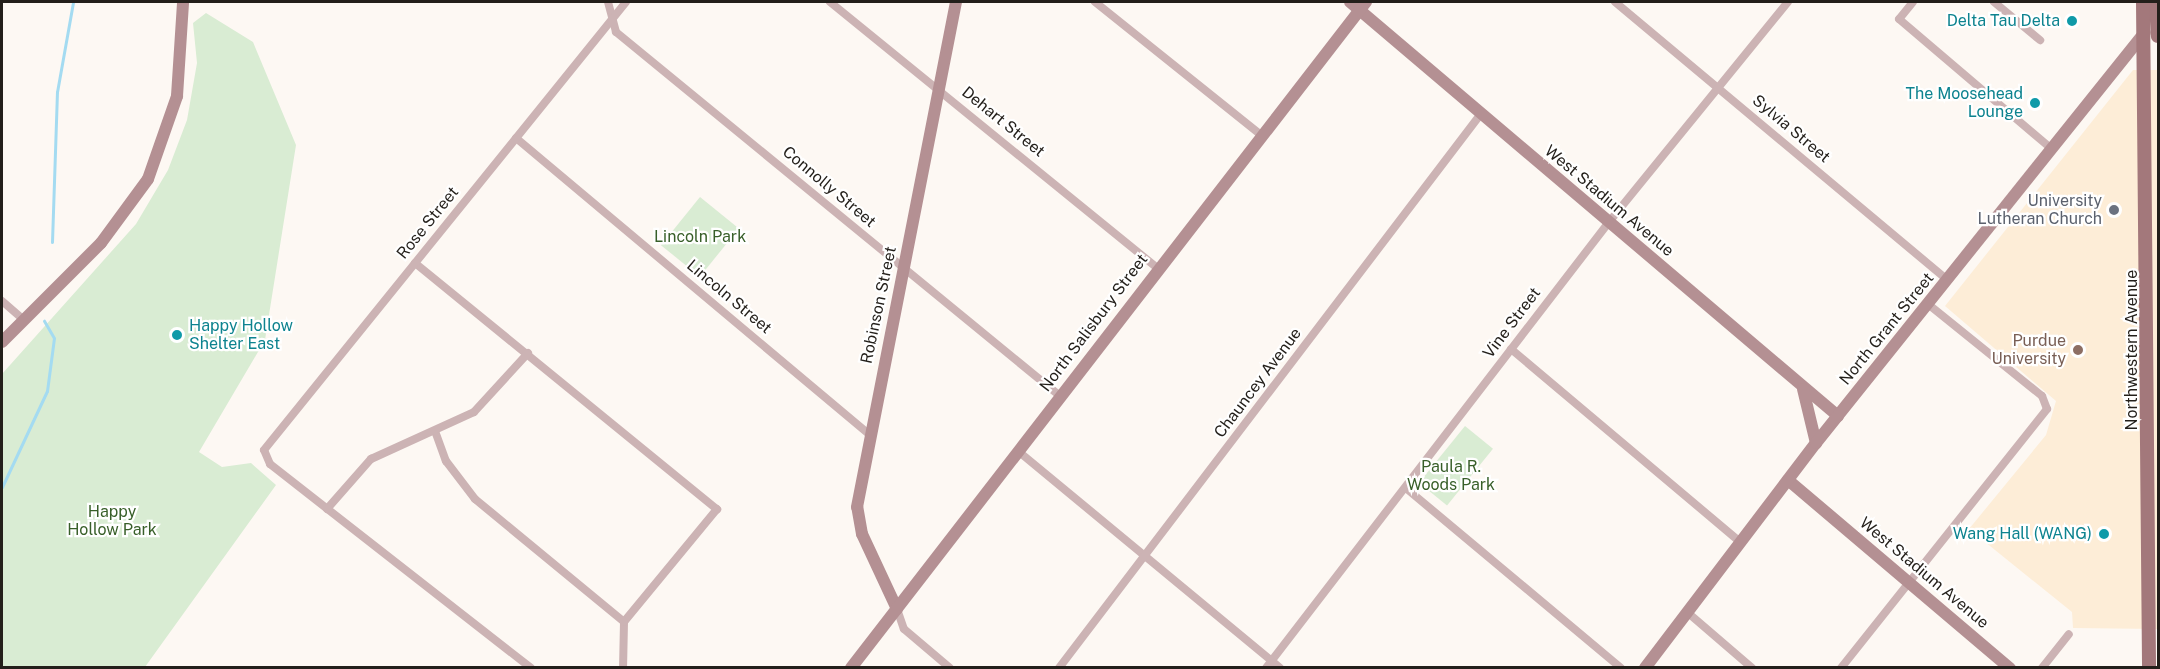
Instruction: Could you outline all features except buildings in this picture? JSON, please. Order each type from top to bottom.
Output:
[{"type":"main road","points":[[2143,2],[2152,34]]},
{"type":"main road","name":"Northwestern Avenue","points":[[2149,668],[2152,34],[2158,16],[2156,2]]},
{"type":"street","points":[[2,342],[101,243],[148,178],[181,79],[183,2]]},
{"type":"street","points":[[608,2],[612,19]]},
{"type":"street","name":"Rose Street","points":[[327,509],[270,464],[264,457],[268,443],[626,2]]},
{"type":"street","name":"Dehart Street","points":[[830,2],[1156,267]]},
{"type":"street","name":"Robinson Street","points":[[897,609],[857,516],[868,433],[956,2]]},
{"type":"street","points":[[1095,2],[1261,135]]},
{"type":"street","name":"Sylvia Street","points":[[1615,2],[1947,280]]},
{"type":"street","name":"Vine Street","points":[[1266,668],[1407,489],[1609,222],[1788,2]]},
{"type":"street","points":[[1913,2],[1899,19],[2052,149]]},
{"type":"street","points":[[1994,2],[2040,40]]},
{"type":"street","name":"North Salisbury Street","points":[[851,668],[1156,267],[1261,135],[1358,4]]},
{"type":"street","name":"West Stadium Avenue","points":[[1358,4],[1480,116],[1838,416]]},
{"type":"street","name":"Connolly Street","points":[[612,19],[616,32],[1060,396]]},
{"type":"street","name":"North Grant Street","points":[[1645,668],[1816,443],[2052,149],[2152,34]]},
{"type":"street","name":"Chauncey Avenue","points":[[1059,668],[1480,116]]},
{"type":"street","name":"Lincoln Street","points":[[516,138],[868,433]]},
{"type":"street","points":[[415,263],[717,509],[624,622],[623,668]]},
{"type":"street","points":[[2,301],[24,320]]},
{"type":"street","points":[[1841,668],[1908,580],[2047,409],[2046,400],[1928,304]]},
{"type":"street","points":[[1511,349],[1740,542]]},
{"type":"street","points":[[528,353],[485,403],[435,431],[371,459],[327,509],[531,668]]},
{"type":"street","points":[[1801,385],[1816,443]]},
{"type":"street","points":[[435,431],[446,461],[476,499],[624,622]]},
{"type":"street","points":[[1018,451],[1145,557],[1274,657],[1280,668]]},
{"type":"street","name":"West Stadium Avenue","points":[[1788,480],[2010,668]]},
{"type":"street","points":[[1407,489],[1621,668]]},
{"type":"street","points":[[897,609],[904,629],[950,668]]},
{"type":"street","points":[[1687,612],[1752,668]]},
{"type":"street","points":[[2042,668],[2069,634]]},
{"type":"shaded area","name":"Purdue University","points":[[2133,70],[2158,70],[2158,629],[2073,628],[2072,612],[1969,529],[2046,435],[2056,401],[1945,306]]},
{"type":"green space","name":"Happy Hollow Park","points":[[206,13],[253,42],[296,145],[265,340],[199,452],[222,467],[251,463],[276,485],[145,667],[2,667],[2,374],[136,224],[168,170],[187,120],[197,63],[193,23]]},
{"type":"green space","name":"Lincoln Park","points":[[700,197],[739,228],[700,277],[661,245]]},
{"type":"green space","name":"Paula R. Woods Park","points":[[1465,426],[1493,449],[1447,505],[1419,483]]},
{"type":"waterway","points":[[52,242],[57,92],[73,2]]},
{"type":"waterway","points":[[2,487],[47,391],[54,338],[44,321]]},
{"type":"place","name":"Delta Tau Delta","points":[[2072,21]]},
{"type":"place","name":"The Moosehead Lounge","points":[[2035,103]]},
{"type":"place","name":"University Lutheran Church","points":[[2114,210]]},
{"type":"place","name":"Happy Hollow Shelter East","points":[[177,335]]},
{"type":"place","name":"Purdue University","points":[[2078,350]]},
{"type":"place","name":"Wang Hall (WANG)","points":[[2104,534]]}]
